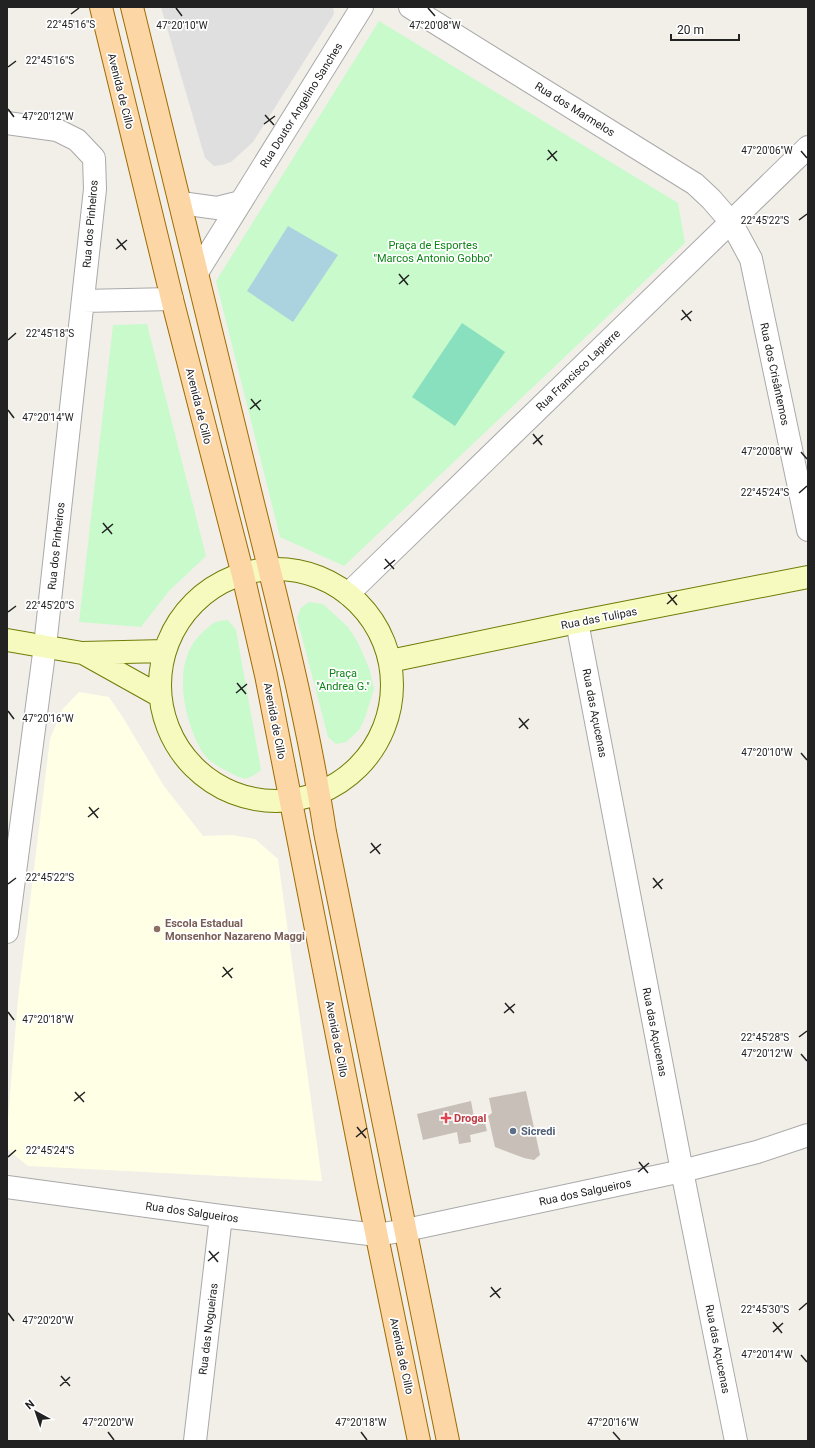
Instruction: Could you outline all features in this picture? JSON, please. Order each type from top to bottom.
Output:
[{"type":"main road","name":"Avenida de Cillo","points":[[101,7],[172,299],[243,575],[266,675],[376,1235],[419,1441]]},
{"type":"main road","points":[[132,7],[198,271],[270,570],[319,793],[325,832],[448,1441]]},
{"type":"main road","points":[[270,570],[298,571],[324,580],[348,594],[375,624],[384,642],[390,661],[392,688],[388,715],[378,740],[363,762],[343,780],[319,793],[291,800],[264,801],[238,795],[214,784],[193,767],[177,746],[166,722],[160,696],[161,673],[165,651],[177,626],[194,603],[217,586],[243,575],[270,570]]},
{"type":"main road","name":"Rua das Tulipas","points":[[390,661],[577,622],[808,577]]},
{"type":"main road","points":[[7,640],[82,653],[165,651]]},
{"type":"main road","points":[[82,653],[160,696]]},
{"type":"street","name":"Rua Doutor Angelino Sanches","points":[[198,271],[362,7]]},
{"type":"street","name":"Rua dos Marmelos","points":[[410,7],[695,184],[711,199],[731,222]]},
{"type":"street","name":"Rua dos Pinheiros","points":[[7,123],[57,130],[77,140],[94,158],[95,189],[45,646],[7,932]]},
{"type":"street","name":"Rua Francisco Lapierre","points":[[348,594],[808,147]]},
{"type":"street","points":[[181,203],[217,208],[241,202]]},
{"type":"street","name":"Rua dos Crisântemos","points":[[731,222],[751,259],[808,530]]},
{"type":"street","points":[[83,301],[172,299]]},
{"type":"street","name":"Rua das Açucenas","points":[[577,622],[682,1171],[736,1441]]},
{"type":"street","name":"Rua dos Salgueiros","points":[[7,1187],[376,1235],[406,1230],[682,1171],[757,1152],[808,1135]]},
{"type":"street","name":"Rua das Nogueiras","points":[[195,1441],[221,1216]]},
{"type":"shaded area","points":[[161,7],[333,7],[334,14],[253,142],[231,162],[214,166],[205,158]]},
{"type":"shaded area","name":"Escola Estadual Monsenhor Nazareno Maggi","points":[[79,692],[109,697],[164,786],[203,836],[232,835],[255,839],[278,859],[322,1181],[28,1166],[7,1149],[7,1131],[18,999],[50,739],[62,710]]},
{"type":"green space","name":"Praça de Esportes \"Marcos Antonio Gobbo\"","points":[[379,21],[678,203],[685,243],[344,566],[280,537],[216,281]]},
{"type":"green space","points":[[462,323],[505,352],[455,426],[412,397]]},
{"type":"green space","points":[[147,324],[206,556],[169,591],[141,627],[79,622],[113,325]]},
{"type":"green space","name":"Praça \"Andrea G.\"","points":[[309,602],[323,604],[348,627],[357,641],[370,671],[374,689],[365,718],[359,730],[346,742],[336,744],[328,737],[297,618],[301,608]]},
{"type":"green space","points":[[228,620],[236,630],[261,770],[248,778],[241,778],[219,767],[203,754],[189,722],[185,706],[183,673],[186,658],[192,644],[211,625],[219,621]]},
{"type":"water","points":[[288,226],[338,255],[293,322],[247,291]]},
{"type":"building","name":"Sicredi","points":[[526,1091],[540,1155],[534,1160],[524,1158],[495,1147],[488,1116],[492,1113],[489,1098]]},
{"type":"building","name":"Drogal","points":[[471,1101],[475,1123],[485,1123],[487,1131],[470,1135],[471,1142],[459,1144],[457,1132],[423,1140],[417,1114]]},
{"type":"place","name":"Escola Estadual Monsenhor Nazareno Maggi","points":[[157,929]]},
{"type":"place","name":"Drogal","points":[[446,1118]]},
{"type":"place","name":"Sicredi","points":[[513,1131]]}]
